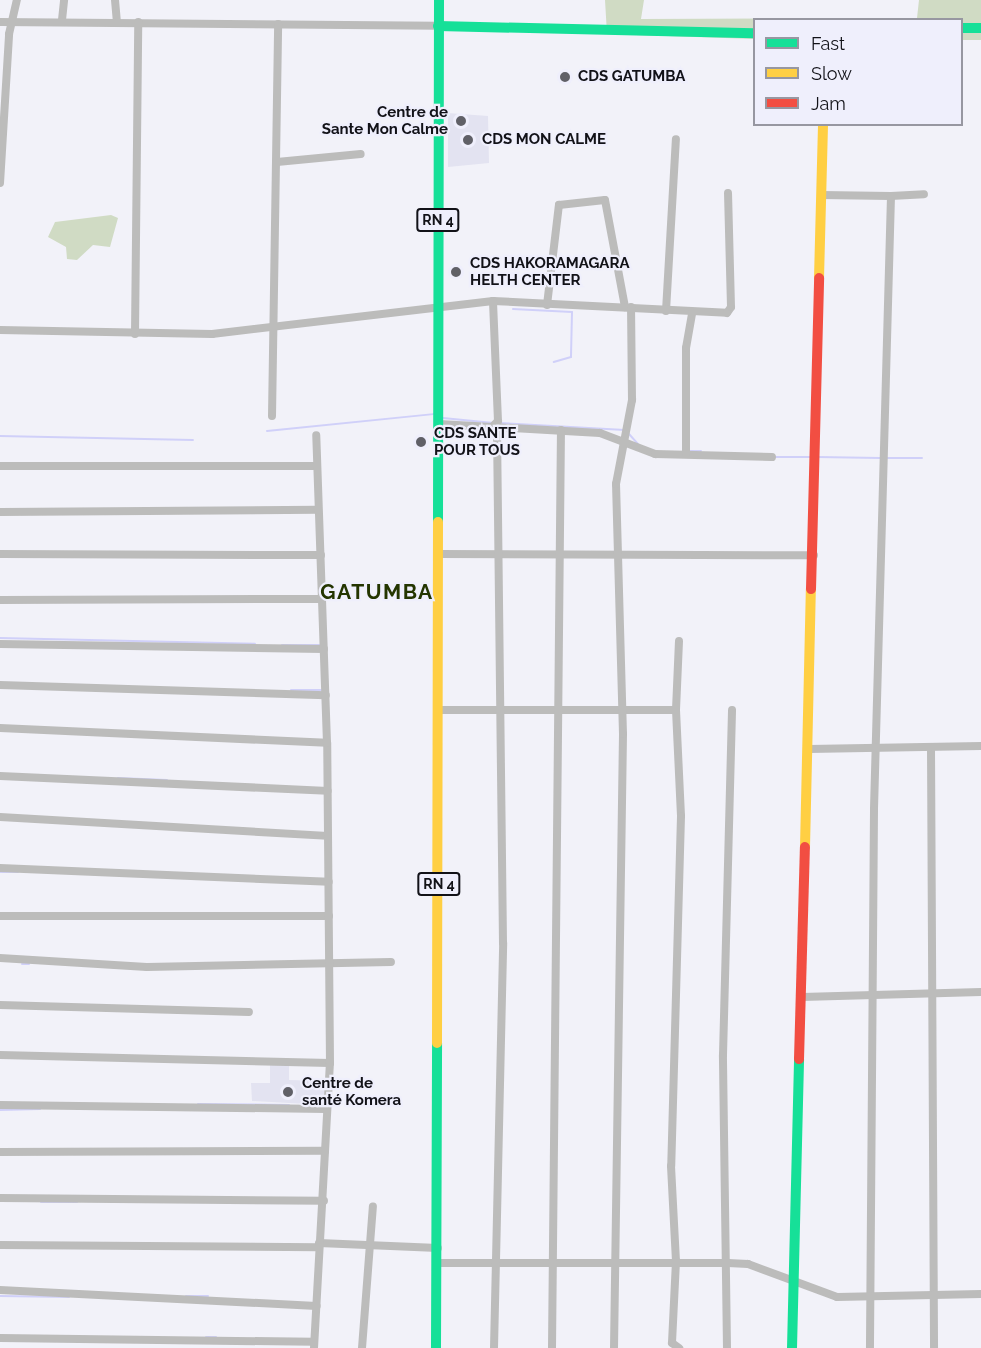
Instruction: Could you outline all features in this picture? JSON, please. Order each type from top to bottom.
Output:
[{"type":"main road","name":"RN 4","points":[[436,1348],[441,304],[438,26],[440,0]]},
{"type":"main road","points":[[438,26],[753,33]]},
{"type":"main road","points":[[963,28],[981,28]]},
{"type":"main road","points":[[792,1348],[814,555],[823,126]]},
{"type":"street","points":[[0,183],[9,34],[15,22],[17,0]]},
{"type":"street","points":[[62,20],[64,0]]},
{"type":"street","points":[[115,0],[117,22]]},
{"type":"street","points":[[0,22],[62,20],[438,26]]},
{"type":"street","points":[[135,334],[138,22]]},
{"type":"street","points":[[272,416],[278,24]]},
{"type":"street","points":[[666,311],[676,139]]},
{"type":"street","points":[[277,162],[361,154]]},
{"type":"street","points":[[0,330],[212,334],[441,304],[493,301],[628,307],[692,314],[730,312],[728,193]]},
{"type":"street","points":[[821,195],[924,194]]},
{"type":"street","points":[[870,1348],[876,747],[891,196]]},
{"type":"street","points":[[547,305],[559,205],[605,200],[628,307],[632,400],[624,432],[616,484],[616,554],[623,709],[614,1348]]},
{"type":"street","points":[[493,301],[498,421],[494,425],[501,708],[502,1080],[493,1262],[494,1348]]},
{"type":"street","points":[[686,452],[686,348],[692,314]]},
{"type":"street","points":[[439,424],[624,432],[655,454],[686,452],[772,457]]},
{"type":"street","points":[[552,1348],[551,1262],[560,710],[561,430]]},
{"type":"street","points":[[0,1338],[314,1345],[319,1245],[324,1201],[326,1109],[330,1063],[328,961],[330,882],[327,836],[326,695],[316,435]]},
{"type":"street","points":[[0,466],[317,466]]},
{"type":"street","points":[[0,512],[318,510]]},
{"type":"street","points":[[0,554],[321,555]]},
{"type":"street","points":[[439,554],[497,556],[814,555]]},
{"type":"street","points":[[0,600],[322,599]]},
{"type":"street","points":[[679,641],[675,710],[681,816],[671,1166],[676,1262],[672,1343],[679,1348]]},
{"type":"street","points":[[0,644],[324,649]]},
{"type":"street","points":[[0,685],[326,695]]},
{"type":"street","points":[[439,710],[501,708],[675,710]]},
{"type":"street","points":[[727,1348],[728,1263],[723,1055],[732,710]]},
{"type":"street","points":[[0,728],[327,743]]},
{"type":"street","points":[[809,749],[981,746]]},
{"type":"street","points":[[931,748],[934,1348]]},
{"type":"street","points":[[0,776],[328,791]]},
{"type":"street","points":[[0,817],[327,836]]},
{"type":"street","points":[[0,868],[330,882]]},
{"type":"street","points":[[0,916],[329,916]]},
{"type":"street","points":[[0,958],[147,967],[328,961],[391,962]]},
{"type":"street","points":[[802,997],[873,992],[981,992]]},
{"type":"street","points":[[0,1005],[249,1012]]},
{"type":"street","points":[[0,1055],[330,1063]]},
{"type":"street","points":[[0,1105],[326,1109]]},
{"type":"street","points":[[0,1152],[325,1151]]},
{"type":"street","points":[[0,1198],[324,1201]]},
{"type":"street","points":[[363,1348],[373,1206]]},
{"type":"street","points":[[0,1245],[319,1245],[438,1248]]},
{"type":"street","points":[[438,1263],[728,1263],[794,1280],[837,1297],[871,1299],[981,1294]]},
{"type":"street","points":[[0,1290],[317,1306]]},
{"type":"shaded area","name":"CDS MON CALME","points":[[448,113],[488,116],[489,163],[448,167]]},
{"type":"shaded area","name":"Centre de santé Komera","points":[[270,1061],[289,1062],[289,1080],[326,1081],[324,1105],[252,1101],[251,1083],[270,1083]]},
{"type":"green space","points":[[605,0],[644,0],[641,19],[753,19],[753,39],[607,34]]},
{"type":"green space","points":[[919,0],[981,0],[981,40],[963,40],[963,18],[917,18]]},
{"type":"green space","points":[[111,215],[118,218],[110,247],[93,245],[77,260],[67,259],[66,247],[48,237],[55,222]]},
{"type":"waterway","points":[[513,309],[572,312],[571,357],[554,362]]},
{"type":"waterway","points":[[267,431],[433,414]]},
{"type":"waterway","points":[[443,418],[494,423]]},
{"type":"waterway","points":[[499,423],[625,430]]},
{"type":"waterway","points":[[629,434],[639,445]]},
{"type":"waterway","points":[[0,436],[193,440]]},
{"type":"waterway","points":[[688,451],[701,451]]},
{"type":"waterway","points":[[775,457],[811,457]]},
{"type":"waterway","points":[[817,457],[880,458]]},
{"type":"waterway","points":[[886,458],[922,458]]},
{"type":"waterway","points":[[0,638],[255,644]]},
{"type":"waterway","points":[[282,645],[321,645]]},
{"type":"waterway","points":[[291,690],[321,690]]},
{"type":"waterway","points":[[118,778],[167,780]]},
{"type":"waterway","points":[[0,872],[18,872]]},
{"type":"waterway","points":[[22,964],[29,964]]},
{"type":"waterway","points":[[198,1104],[289,1105]]},
{"type":"waterway","points":[[0,1110],[40,1109]]},
{"type":"waterway","points":[[41,1202],[77,1202]]},
{"type":"waterway","points":[[0,1296],[69,1297]]},
{"type":"waterway","points":[[186,1296],[208,1296]]},
{"type":"waterway","points":[[206,1337],[216,1337]]},
{"type":"traffic: fast","points":[[438,522],[439,0]]},
{"type":"traffic: fast","points":[[438,26],[753,33]]},
{"type":"traffic: fast","points":[[963,28],[981,28]]},
{"type":"traffic: fast","points":[[436,1348],[437,1043]]},
{"type":"traffic: fast","points":[[792,1348],[799,1059]]},
{"type":"traffic: slow","points":[[819,278],[823,126]]},
{"type":"traffic: slow","points":[[437,1043],[438,522]]},
{"type":"traffic: slow","points":[[805,847],[811,589]]},
{"type":"traffic: jam","points":[[811,589],[819,278]]},
{"type":"traffic: jam","points":[[799,1059],[805,847]]},
{"type":"place","name":"CDS GATUMBA","points":[[565,77]]},
{"type":"place","name":"Centre de Sante Mon Calme","points":[[461,121]]},
{"type":"place","name":"CDS MON CALME","points":[[468,140]]},
{"type":"place","name":"CDS HAKORAMAGARA HELTH CENTER","points":[[456,272]]},
{"type":"place","name":"CDS SANTE POUR TOUS","points":[[421,442]]},
{"type":"place","name":"Centre de santé Komera","points":[[288,1092]]},
{"type":"district","name":"GATUMBA","points":[[377,592]]}]
